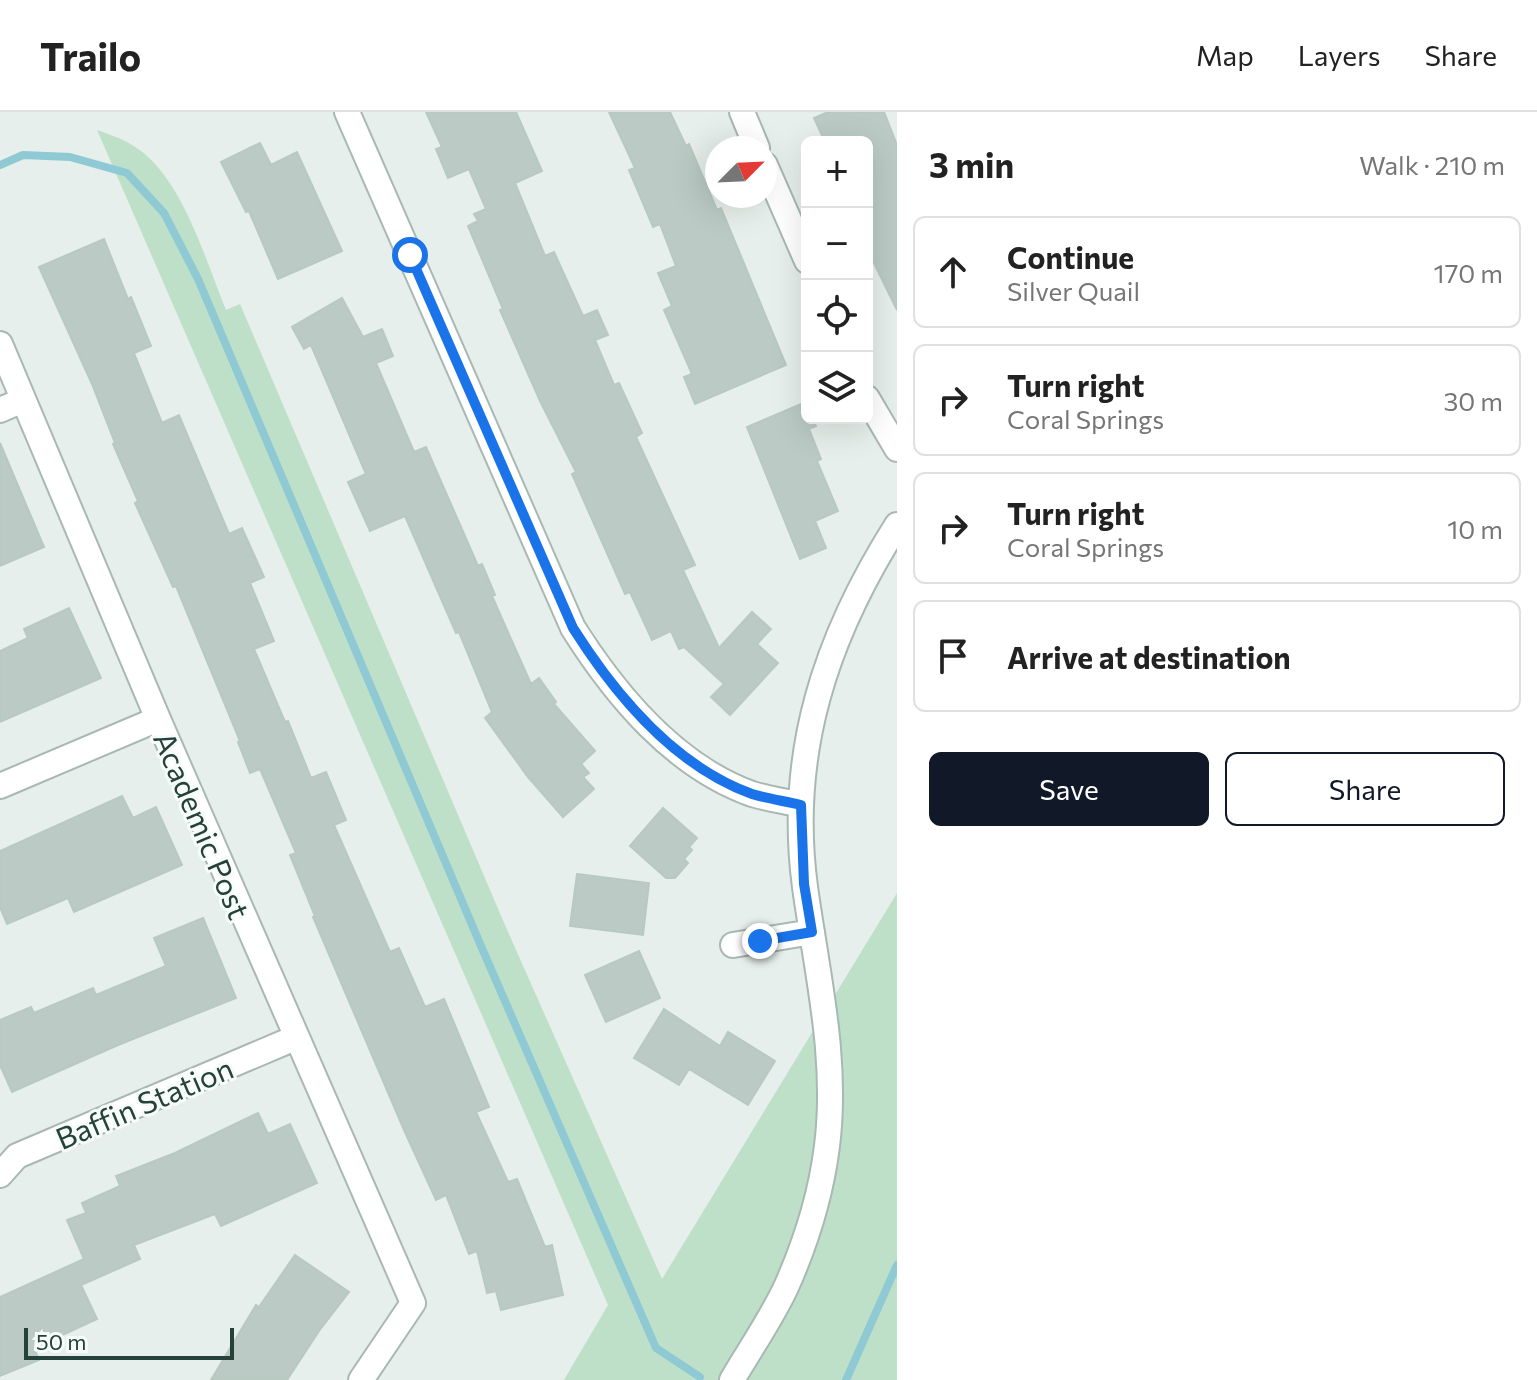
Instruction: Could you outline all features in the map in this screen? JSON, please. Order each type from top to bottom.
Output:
[{"type":"street","points":[[347,112],[573,628],[596,665],[623,699],[687,758],[724,782],[754,794],[801,805]]},
{"type":"street","points":[[742,112],[752,136]]},
{"type":"street","points":[[777,192],[801,247]]},
{"type":"street","name":"Academic Post","points":[[0,344],[295,1038],[413,1303],[361,1380]]},
{"type":"street","points":[[0,410],[23,400]]},
{"type":"street","points":[[873,411],[897,449]]},
{"type":"street","points":[[732,1380],[786,1287],[820,1186],[831,1093],[829,1039],[804,884],[801,805],[804,761],[814,708],[829,657],[849,607],[897,525]]},
{"type":"street","points":[[0,786],[158,719]]},
{"type":"street","points":[[733,945],[812,932]]},
{"type":"street","name":"Baffin Station","points":[[0,1175],[17,1156],[295,1038]]},
{"type":"green space","points":[[97,130],[132,145],[164,175],[190,219],[226,310],[240,304],[505,925],[662,1279],[897,893],[897,1380],[564,1380],[608,1305]]},
{"type":"building","points":[[426,112],[516,112],[542,171],[515,183],[545,256],[554,252],[583,316],[597,310],[608,335],[595,340],[614,385],[619,383],[642,433],[636,437],[695,565],[683,570],[719,648],[752,612],[771,629],[757,644],[778,663],[730,715],[711,697],[724,684],[684,647],[679,649],[671,631],[652,640],[630,592],[625,594],[572,474],[576,472],[540,401],[500,310],[503,309],[468,226],[478,221],[474,214],[486,209],[469,169],[448,178],[436,149],[442,147]]},
{"type":"building","points":[[609,112],[670,112],[686,146],[689,144],[705,182],[705,208],[721,208],[786,365],[695,404],[684,377],[692,374],[664,310],[672,306],[658,273],[676,266],[660,224],[653,227],[629,170],[635,168]]},
{"type":"building","points":[[828,112],[884,112],[897,145],[897,310],[873,261],[873,136],[822,136],[814,118]]},
{"type":"building","points":[[260,143],[271,165],[297,152],[342,251],[278,279],[249,211],[246,212],[221,162]]},
{"type":"building","points":[[104,239],[151,346],[134,353],[162,423],[179,415],[229,534],[242,528],[264,577],[250,583],[274,641],[254,649],[285,722],[288,721],[311,778],[326,772],[346,820],[334,825],[390,952],[399,948],[425,1007],[444,999],[489,1107],[476,1112],[508,1182],[517,1179],[545,1247],[552,1245],[563,1295],[501,1310],[496,1291],[487,1293],[477,1251],[469,1254],[446,1195],[436,1200],[404,1130],[313,917],[290,855],[296,853],[260,769],[250,773],[240,741],[176,586],[173,587],[135,503],[138,501],[113,444],[92,384],[39,267]]},
{"type":"building","points":[[342,298],[363,337],[382,329],[393,356],[376,363],[414,452],[426,447],[478,566],[482,564],[495,595],[492,596],[531,684],[539,678],[556,702],[554,704],[595,751],[581,764],[589,773],[583,777],[594,789],[563,817],[528,777],[485,718],[492,712],[405,516],[370,531],[348,482],[366,474],[311,345],[304,349],[292,327]]},
{"type":"building","points":[[801,404],[801,424],[815,424],[809,429],[821,459],[817,461],[838,511],[815,521],[826,548],[800,559],[747,427]]},
{"type":"building","points":[[0,443],[44,547],[0,566]]},
{"type":"building","points":[[69,608],[101,678],[0,722],[0,651],[28,638],[24,629]]},
{"type":"building","points":[[122,796],[133,818],[156,807],[182,865],[74,912],[68,898],[7,924],[0,907],[0,851]]},
{"type":"building","points":[[663,808],[697,838],[684,859],[688,863],[675,878],[666,878],[630,846]]},
{"type":"building","points":[[577,874],[649,883],[643,935],[570,926]]},
{"type":"building","points":[[203,918],[236,998],[12,1092],[0,1065],[0,1020],[31,1007],[34,1013],[93,988],[96,995],[166,966],[154,938]]},
{"type":"building","points":[[639,951],[660,998],[606,1022],[585,975]]},
{"type":"building","points":[[664,1009],[720,1046],[728,1032],[775,1061],[748,1105],[689,1069],[679,1085],[634,1058]]},
{"type":"building","points":[[258,1113],[268,1134],[290,1124],[317,1183],[221,1226],[215,1214],[134,1245],[140,1259],[81,1285],[97,1319],[34,1348],[39,1360],[0,1376],[0,1297],[84,1259],[67,1220],[86,1213],[82,1203],[120,1186],[116,1176],[175,1153]]},
{"type":"building","points":[[295,1255],[349,1292],[287,1380],[211,1380],[256,1305],[259,1307]]},
{"type":"waterway","points":[[0,165],[23,155],[70,157],[127,173],[164,213],[198,279],[481,946],[656,1348],[700,1377]]},
{"type":"waterway","points":[[846,1380],[897,1265]]},
{"type":"route","points":[[410,255],[573,628],[596,665],[623,699],[687,758],[724,782],[754,794],[801,805],[804,884],[812,932],[760,941]]}]
